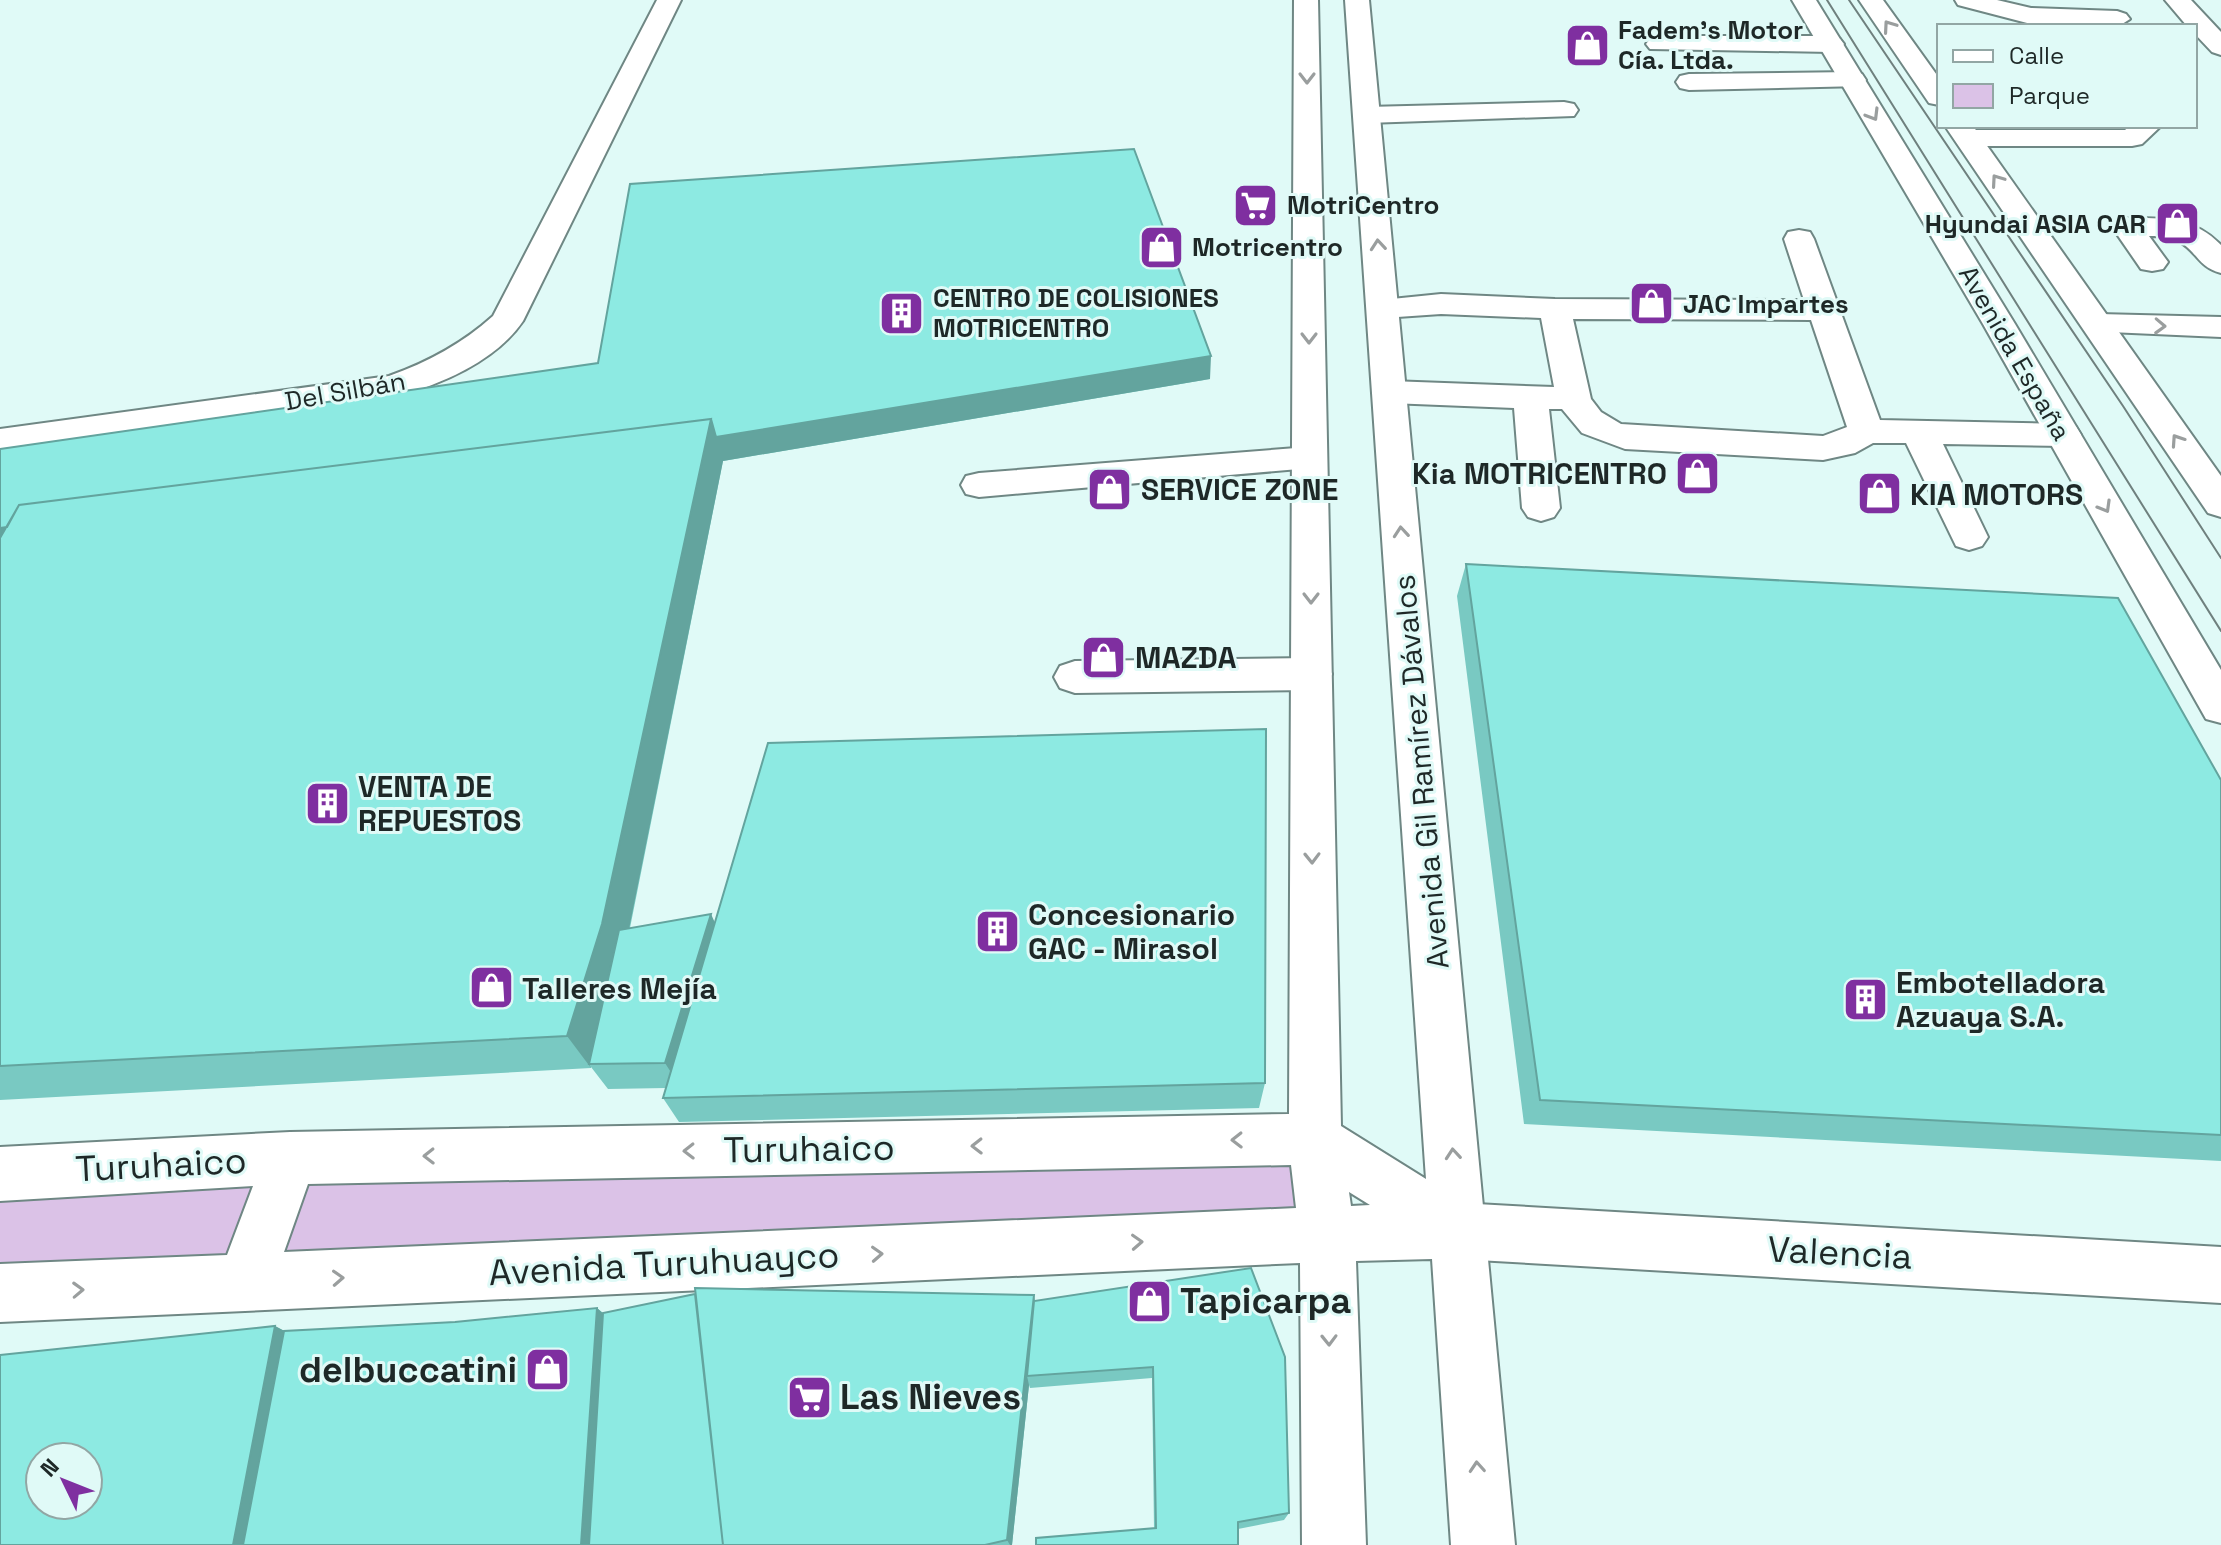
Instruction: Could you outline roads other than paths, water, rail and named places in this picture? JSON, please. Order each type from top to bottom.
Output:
[{"type":"main road","name":"Del Silbán","points":[[0,441],[394,386],[442,370],[480,347],[507,321],[669,0]]},
{"type":"main road","points":[[1306,0],[1315,1139],[1327,1234],[1334,1545]]},
{"type":"main road","name":"Avenida Gil Ramírez Dávalos","points":[[1357,0],[1483,1545]]},
{"type":"main road","name":"Avenida España","points":[[1804,0],[2221,707]]},
{"type":"main road","points":[[1871,0],[1936,89]]},
{"type":"main road","points":[[1967,0],[2031,16],[2117,19]]},
{"type":"main road","points":[[2177,0],[2221,47]]},
{"type":"main road","points":[[1659,44],[1831,44]]},
{"type":"main road","points":[[1689,82],[1853,80]]},
{"type":"main road","points":[[1367,115],[1564,110]]},
{"type":"main road","points":[[1964,132],[2132,138],[2146,128]]},
{"type":"main road","points":[[1964,132],[2220,502]]},
{"type":"main road","points":[[2152,262],[2127,227],[2175,228],[2198,236],[2221,264]]},
{"type":"main road","points":[[1799,239],[1866,431]]},
{"type":"main road","points":[[1383,308],[1441,304],[1555,309],[1823,310]]},
{"type":"main road","points":[[1555,309],[1574,399],[1581,416],[1600,431],[1625,437],[1823,448],[1842,445],[1866,431],[2063,435]]},
{"type":"main road","points":[[2099,324],[2221,327]]},
{"type":"main road","points":[[1390,392],[1574,399]]},
{"type":"main road","points":[[1530,397],[1541,508]]},
{"type":"main road","points":[[1919,432],[1969,537]]},
{"type":"main road","points":[[979,485],[1309,459]]},
{"type":"main road","points":[[1075,677],[1311,674]]},
{"type":"main road","name":"Turuhaico","points":[[0,1174],[290,1158],[848,1138],[1315,1139]]},
{"type":"main road","points":[[1315,1139],[1459,1231]]},
{"type":"main road","points":[[245,1283],[290,1158]]},
{"type":"main road","points":[[1327,1234],[1459,1231]]},
{"type":"main road","name":"Valencia","points":[[1459,1231],[2221,1275]]},
{"type":"main road","name":"Avenida Turuhuayco","points":[[0,1293],[1327,1234]]},
{"type":"tram line","points":[[1827,0],[2221,631]]},
{"type":"tram line","points":[[1849,0],[2123,406],[2221,558]]},
{"type":"place","name":"Fadem's Motor Cía. Ltda.","points":[[1587,45]]},
{"type":"place","name":"MotriCentro","points":[[1256,205]]},
{"type":"place","name":"Hyundai ASIA CAR","points":[[2177,224]]},
{"type":"place","name":"Motricentro","points":[[1161,247]]},
{"type":"place","name":"JAC Impartes","points":[[1652,304]]},
{"type":"place","name":"CENTRO DE COLISIONES MOTRICENTRO","points":[[902,313]]},
{"type":"place","name":"Kia MOTRICENTRO","points":[[1698,473]]},
{"type":"place","name":"SERVICE ZONE","points":[[1110,489]]},
{"type":"place","name":"KIA MOTORS","points":[[1879,494]]},
{"type":"place","name":"MAZDA","points":[[1104,657]]},
{"type":"place","name":"VENTA DE REPUESTOS","points":[[327,803]]},
{"type":"place","name":"Concesionario GAC - Mirasol","points":[[997,931]]},
{"type":"place","name":"Talleres Mejía","points":[[491,988]]},
{"type":"place","name":"Embotelladora Azuaya S.A.","points":[[1865,999]]},
{"type":"place","name":"Tapicarpa","points":[[1149,1301]]},
{"type":"place","name":"delbuccatini","points":[[548,1370]]},
{"type":"place","name":"Las Nieves","points":[[809,1397]]}]
